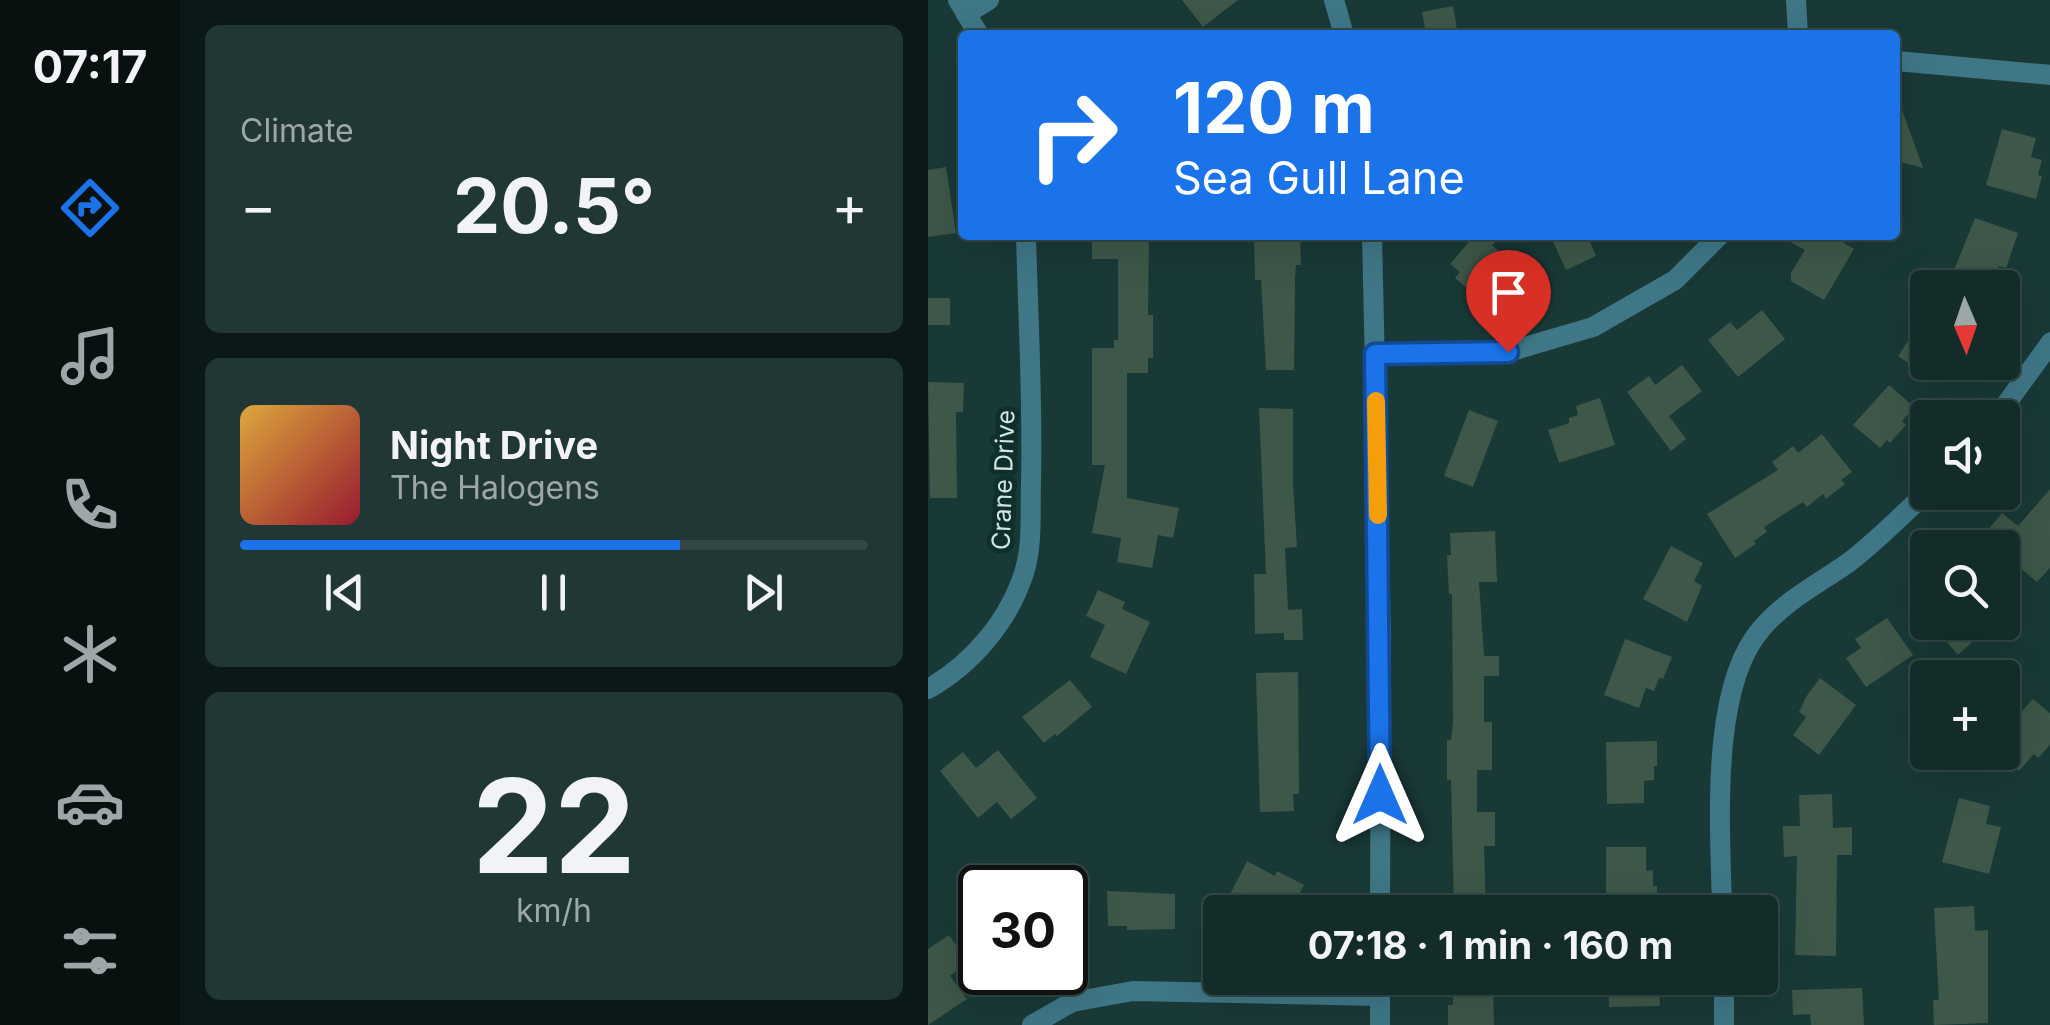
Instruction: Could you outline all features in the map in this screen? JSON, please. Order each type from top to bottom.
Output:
[{"type":"street","points":[[976,30],[962,7],[988,0]]},
{"type":"street","points":[[1334,0],[1343,30]]},
{"type":"street","points":[[1796,0],[1798,30]]},
{"type":"street","points":[[1900,61],[2050,75]]},
{"type":"street","name":"Crane Drive","points":[[928,689],[971,660],[1002,618],[1024,572],[1032,456],[1026,240]]},
{"type":"street","points":[[1372,240],[1380,638],[1380,895]]},
{"type":"street","points":[[1375,354],[1508,352],[1593,327],[1675,280],[1715,240]]},
{"type":"street","points":[[2009,400],[2050,342]]},
{"type":"street","points":[[1722,895],[1724,723],[1737,670],[1758,631],[1782,607],[1850,561],[1910,507]]},
{"type":"street","points":[[1032,1025],[1072,1002],[1133,991],[1203,990]]},
{"type":"street","points":[[1380,995],[1380,1025]]},
{"type":"street","points":[[1724,995],[1724,1025]]},
{"type":"building","points":[[1182,0],[1238,0],[1203,27]]},
{"type":"building","points":[[1453,6],[1457,30],[1425,30],[1422,12]]},
{"type":"building","points":[[1900,105],[1923,168],[1900,162]]},
{"type":"building","points":[[2002,129],[2036,138],[2031,157],[2042,160],[2038,175],[2042,176],[2036,199],[1986,185]]},
{"type":"building","points":[[946,167],[956,233],[928,237],[928,170]]},
{"type":"building","points":[[1975,218],[2018,233],[2006,268],[1954,270]]},
{"type":"building","points":[[1092,240],[1149,240],[1148,315],[1153,315],[1153,358],[1148,358],[1148,373],[1127,373],[1127,498],[1179,508],[1173,538],[1158,535],[1152,568],[1117,562],[1121,538],[1092,533],[1105,465],[1092,465],[1092,348],[1114,348],[1114,340],[1118,340],[1118,259],[1092,259]]},
{"type":"building","points":[[1254,240],[1300,240],[1301,265],[1296,265],[1295,279],[1294,370],[1266,370],[1261,280],[1255,280]]},
{"type":"building","points":[[1471,240],[1496,240],[1492,245],[1509,260],[1499,272],[1506,277],[1484,302],[1455,278],[1460,272],[1450,264]]},
{"type":"building","points":[[1552,240],[1589,240],[1596,256],[1566,270]]},
{"type":"building","points":[[1786,240],[1839,240],[1854,249],[1824,300],[1791,281],[1791,273],[1805,250]]},
{"type":"building","points":[[928,298],[950,298],[950,325],[928,325]]},
{"type":"building","points":[[1762,310],[1785,339],[1738,377],[1708,340],[1730,322],[1737,330]]},
{"type":"building","points":[[1910,338],[1910,364],[1898,356]]},
{"type":"building","points":[[1682,365],[1702,391],[1669,416],[1686,439],[1671,451],[1627,392],[1649,376],[1655,385]]},
{"type":"building","points":[[928,382],[964,383],[963,412],[956,412],[957,498],[930,498]]},
{"type":"building","points":[[1889,385],[1910,403],[1910,412],[1902,421],[1906,425],[1880,448],[1853,425]]},
{"type":"building","points":[[1600,398],[1615,445],[1559,463],[1548,430],[1569,423],[1569,418],[1578,415],[1576,406]]},
{"type":"building","points":[[1259,408],[1293,409],[1297,547],[1285,548],[1288,610],[1302,609],[1303,640],[1284,640],[1284,633],[1255,634],[1254,574],[1266,574]]},
{"type":"building","points":[[1469,410],[1498,421],[1473,487],[1444,476]]},
{"type":"building","points":[[1822,434],[1852,472],[1841,480],[1845,484],[1826,499],[1823,494],[1807,507],[1803,502],[1764,527],[1767,532],[1754,541],[1756,544],[1735,558],[1707,514],[1778,470],[1772,462],[1793,446],[1798,453]]},
{"type":"building","points":[[2051,488],[2051,567],[2037,582],[2020,568],[2020,530],[1988,530],[2002,513],[2018,526]]},
{"type":"building","points":[[1495,531],[1497,582],[1479,582],[1484,656],[1499,656],[1499,676],[1484,676],[1484,722],[1492,722],[1492,770],[1477,770],[1477,812],[1495,812],[1495,846],[1484,846],[1485,895],[1454,895],[1451,780],[1447,780],[1447,740],[1451,740],[1453,723],[1452,594],[1447,555],[1451,555],[1450,533]]},
{"type":"building","points":[[1671,546],[1703,563],[1694,581],[1702,586],[1687,622],[1643,599]]},
{"type":"building","points":[[1098,590],[1125,602],[1122,609],[1150,622],[1126,674],[1090,657],[1105,625],[1086,616]]},
{"type":"building","points":[[1887,618],[1913,655],[1866,687],[1846,658],[1861,648],[1855,639]]},
{"type":"building","points":[[1625,639],[1672,657],[1654,691],[1646,688],[1639,708],[1604,695]]},
{"type":"building","points":[[1945,640],[1975,640],[1958,655]]},
{"type":"building","points":[[1298,672],[1299,794],[1293,794],[1294,811],[1260,812],[1256,673]]},
{"type":"building","points":[[1820,678],[1856,705],[1819,755],[1793,735],[1806,717],[1799,712],[1806,697]]},
{"type":"building","points":[[1070,680],[1092,707],[1044,743],[1022,717]]},
{"type":"building","points":[[2033,699],[2051,714],[2051,744],[2038,758],[2034,754],[2020,770],[2020,713]]},
{"type":"building","points":[[1657,741],[1657,766],[1654,780],[1644,781],[1644,803],[1607,804],[1606,742]]},
{"type":"building","points":[[998,750],[1037,798],[1011,819],[997,802],[978,818],[940,771],[963,752],[976,768]]},
{"type":"building","points":[[1832,794],[1833,828],[1852,827],[1852,855],[1837,855],[1836,956],[1795,955],[1797,856],[1784,857],[1783,826],[1800,826],[1799,795]]},
{"type":"building","points":[[1959,798],[1990,806],[1986,824],[2001,827],[1989,874],[1942,862]]},
{"type":"building","points":[[1606,847],[1646,847],[1646,871],[1653,870],[1657,895],[1606,895]]},
{"type":"building","points":[[1247,861],[1304,885],[1299,895],[1230,895]]},
{"type":"building","points":[[1107,891],[1175,894],[1175,929],[1127,930],[1127,926],[1108,926]]},
{"type":"building","points":[[1974,906],[1975,931],[1988,930],[1988,1023],[1934,1025],[1933,1000],[1939,1000],[1934,908]]},
{"type":"building","points":[[949,935],[958,948],[958,970],[950,976],[958,987],[958,995],[967,999],[928,1025],[928,949]]},
{"type":"building","points":[[1862,988],[1864,1025],[1811,1025],[1810,1014],[1793,1015],[1792,990]]},
{"type":"building","points":[[1453,995],[1493,995],[1494,1025],[1448,1025],[1448,1005],[1453,1005]]},
{"type":"building","points":[[1609,995],[1659,995],[1660,1006],[1609,1007]]},
{"type":"slow traffic","points":[[1376,401],[1378,515]]},
{"type":"route","points":[[1380,795],[1375,354],[1508,352]]}]
